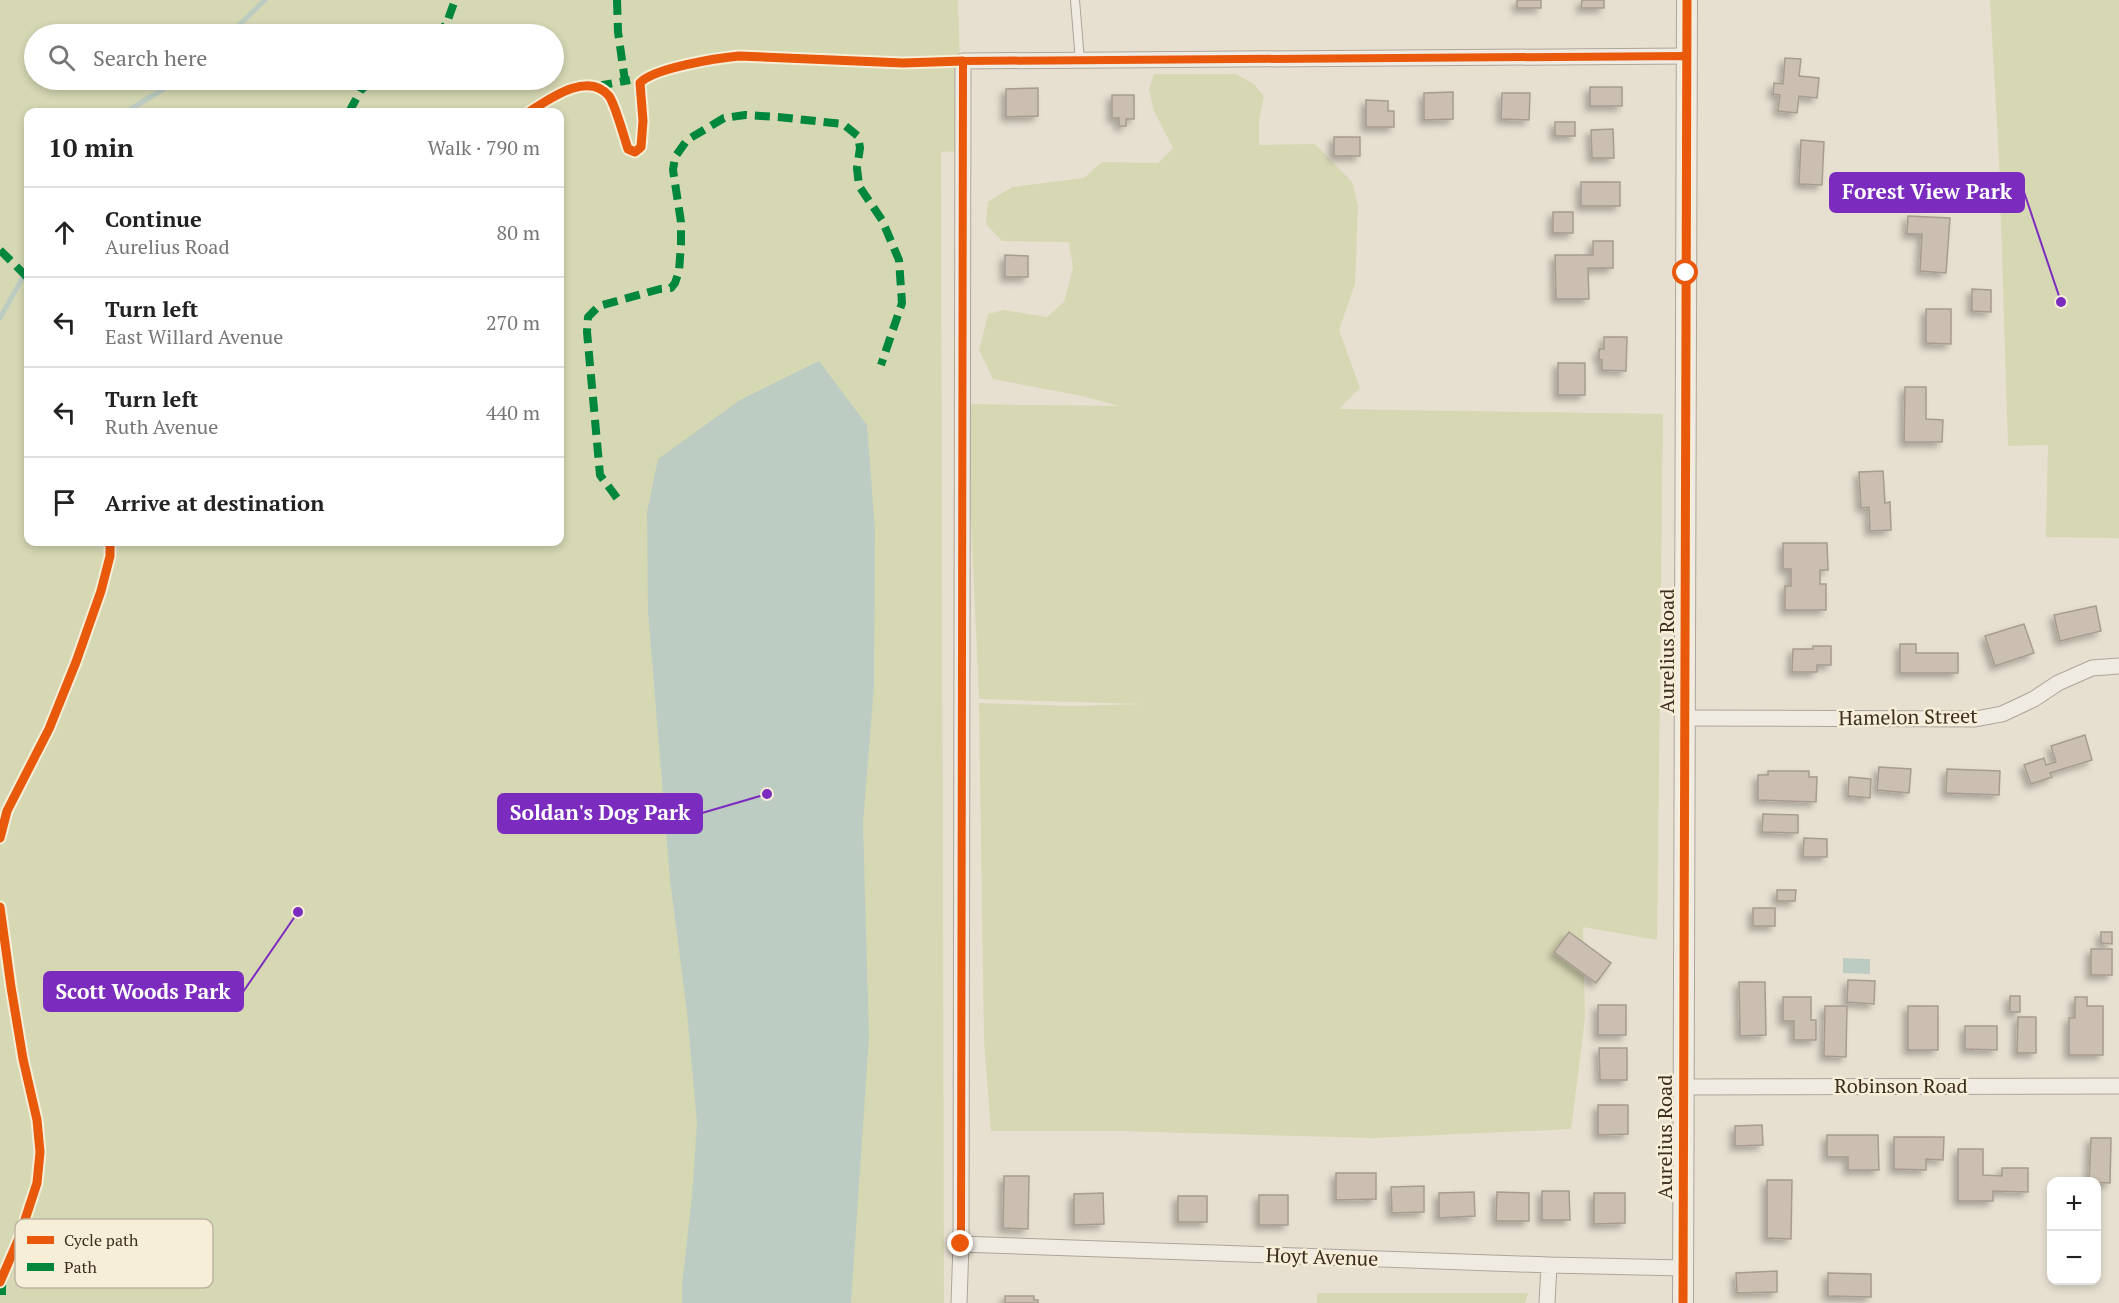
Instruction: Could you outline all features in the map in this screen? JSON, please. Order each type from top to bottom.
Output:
[{"type":"street","name":"Aurelius Road","points":[[1683,1303],[1687,0]]},
{"type":"street","points":[[959,1303],[961,1244],[963,61],[1687,56]]},
{"type":"street","name":"Hamelon Street","points":[[1684,718],[1975,719],[2002,714],[2034,699],[2058,683],[2092,668],[2119,666]]},
{"type":"street","name":"Robinson Road","points":[[1683,1087],[2119,1086]]},
{"type":"street","name":"Hoyt Avenue","points":[[961,1244],[1683,1268]]},
{"type":"street","points":[[1547,1303],[1550,1265]]},
{"type":"lane","points":[[1076,0],[1080,61]]},
{"type":"green space","points":[[0,0],[958,0],[963,151],[941,152],[944,1303],[0,1303]]},
{"type":"green space","points":[[1990,0],[2119,0],[2119,538],[2046,537],[2048,445],[2008,446],[1999,158]]},
{"type":"green space","points":[[1154,74],[1236,74],[1254,84],[1264,96],[1259,121],[1259,145],[1315,144],[1352,182],[1358,205],[1355,284],[1339,330],[1360,388],[1339,409],[1663,414],[1657,940],[1583,927],[1585,1018],[1571,1129],[1374,1138],[1117,1131],[991,1131],[984,1041],[979,703],[1072,706],[1142,704],[979,699],[966,404],[1119,406],[1082,396],[993,379],[979,350],[988,314],[1004,310],[1047,317],[1064,302],[1073,268],[1069,242],[1002,241],[986,224],[988,202],[1012,187],[1084,178],[1102,162],[1158,163],[1173,148],[1154,111],[1149,90]]},
{"type":"green space","points":[[1317,1293],[1528,1293],[1525,1303],[1317,1303]]},
{"type":"shaded area","points":[[819,361],[867,425],[875,531],[874,685],[863,823],[869,1037],[851,1303],[682,1303],[697,1123],[687,1012],[670,880],[648,612],[647,512],[658,459],[740,400]]},
{"type":"shaded area","points":[[1843,958],[1870,959],[1870,974],[1843,973]]},
{"type":"building","points":[[1517,0],[1541,0],[1541,8],[1517,8]]},
{"type":"building","points":[[1582,0],[1604,0],[1604,8],[1581,8]]},
{"type":"building","points":[[1785,58],[1801,59],[1799,76],[1819,78],[1817,98],[1799,96],[1797,113],[1778,111],[1780,95],[1773,94],[1774,83],[1783,84]]},
{"type":"building","points":[[1590,87],[1622,87],[1622,106],[1590,106]]},
{"type":"building","points":[[1038,88],[1038,116],[1006,117],[1006,89]]},
{"type":"building","points":[[1453,92],[1453,119],[1424,120],[1424,93]]},
{"type":"building","points":[[1502,93],[1530,93],[1529,120],[1501,119]]},
{"type":"building","points":[[1112,95],[1134,95],[1134,119],[1126,119],[1126,126],[1119,126],[1119,118],[1112,118]]},
{"type":"building","points":[[1366,100],[1388,101],[1388,111],[1394,111],[1394,127],[1366,127]]},
{"type":"building","points":[[1555,122],[1575,122],[1575,136],[1555,136]]},
{"type":"building","points":[[1613,129],[1614,158],[1592,158],[1591,130]]},
{"type":"building","points":[[1334,137],[1360,137],[1360,156],[1334,156]]},
{"type":"building","points":[[1801,140],[1824,142],[1822,185],[1799,184]]},
{"type":"building","points":[[1581,182],[1620,182],[1620,206],[1581,206]]},
{"type":"building","points":[[1553,212],[1573,212],[1573,233],[1553,233]]},
{"type":"building","points":[[1908,216],[1950,218],[1946,273],[1920,271],[1922,234],[1907,234]]},
{"type":"building","points":[[1593,241],[1613,241],[1613,268],[1588,268],[1589,299],[1556,299],[1555,255],[1593,255]]},
{"type":"building","points":[[1005,255],[1028,256],[1028,277],[1005,277]]},
{"type":"building","points":[[1972,289],[1991,290],[1991,312],[1972,311]]},
{"type":"building","points":[[1926,309],[1951,309],[1951,344],[1926,343]]},
{"type":"building","points":[[1604,337],[1627,337],[1626,371],[1602,370],[1599,349],[1604,349]]},
{"type":"building","points":[[1558,363],[1585,363],[1585,395],[1558,395]]},
{"type":"building","points":[[1905,387],[1926,387],[1926,419],[1943,420],[1942,442],[1904,442]]},
{"type":"building","points":[[1883,471],[1885,503],[1890,502],[1891,530],[1870,531],[1869,507],[1861,508],[1859,472]]},
{"type":"building","points":[[1783,543],[1827,543],[1828,570],[1820,570],[1820,584],[1826,584],[1826,610],[1785,610],[1785,586],[1791,586],[1791,569],[1783,569]]},
{"type":"building","points":[[2096,606],[2101,631],[2060,641],[2054,615]]},
{"type":"building","points":[[2024,624],[2034,653],[1995,666],[1985,636]]},
{"type":"building","points":[[1900,644],[1916,644],[1916,653],[1958,653],[1958,673],[1900,673]]},
{"type":"building","points":[[1813,646],[1831,646],[1831,665],[1817,665],[1817,672],[1792,672],[1793,649],[1813,649]]},
{"type":"building","points":[[2085,735],[2092,760],[2050,773],[2052,777],[2031,784],[2024,765],[2044,758],[2046,765],[2056,762],[2051,746]]},
{"type":"building","points":[[1879,767],[1911,769],[1909,793],[1877,790]]},
{"type":"building","points":[[1947,769],[2000,771],[1999,795],[1946,793]]},
{"type":"building","points":[[1768,771],[1809,771],[1809,777],[1817,777],[1816,802],[1758,800],[1758,775],[1768,775]]},
{"type":"building","points":[[1849,777],[1871,779],[1870,798],[1848,796]]},
{"type":"building","points":[[1763,814],[1798,815],[1798,833],[1762,832]]},
{"type":"building","points":[[1804,838],[1827,839],[1827,857],[1803,857]]},
{"type":"building","points":[[1777,890],[1796,890],[1795,901],[1777,901]]},
{"type":"building","points":[[1753,908],[1775,908],[1775,926],[1753,926]]},
{"type":"building","points":[[1569,932],[1611,963],[1596,983],[1554,952]]},
{"type":"building","points":[[2101,932],[2112,932],[2112,944],[2101,943]]},
{"type":"building","points":[[2091,949],[2112,949],[2112,975],[2091,975]]},
{"type":"building","points":[[1848,980],[1875,981],[1874,1004],[1847,1002]]},
{"type":"building","points":[[1739,982],[1765,982],[1766,1035],[1740,1036]]},
{"type":"building","points":[[2010,996],[2020,996],[2020,1012],[2010,1012]]},
{"type":"building","points":[[1783,997],[1811,997],[1811,1020],[1816,1020],[1816,1040],[1794,1040],[1794,1021],[1783,1021]]},
{"type":"building","points":[[2075,997],[2087,997],[2087,1006],[2103,1006],[2103,1055],[2069,1055],[2069,1018],[2075,1018]]},
{"type":"building","points":[[1598,1005],[1626,1005],[1626,1035],[1598,1035]]},
{"type":"building","points":[[1825,1006],[1847,1006],[1846,1057],[1824,1056]]},
{"type":"building","points":[[1908,1006],[1938,1006],[1938,1050],[1908,1050]]},
{"type":"building","points":[[2018,1017],[2036,1017],[2036,1053],[2017,1053]]},
{"type":"building","points":[[1965,1026],[1997,1026],[1997,1050],[1965,1049]]},
{"type":"building","points":[[1599,1048],[1627,1048],[1627,1080],[1600,1080]]},
{"type":"building","points":[[1598,1105],[1628,1105],[1628,1134],[1598,1135]]},
{"type":"building","points":[[1762,1125],[1763,1145],[1735,1146],[1735,1126]]},
{"type":"building","points":[[1827,1135],[1878,1135],[1879,1170],[1848,1170],[1848,1157],[1827,1157]]},
{"type":"building","points":[[1894,1137],[1944,1137],[1943,1160],[1926,1159],[1926,1170],[1894,1169]]},
{"type":"building","points":[[2091,1138],[2111,1138],[2110,1183],[2101,1183],[2101,1177],[2089,1177]]},
{"type":"building","points":[[1958,1149],[1983,1149],[1983,1175],[2002,1176],[2002,1168],[2028,1168],[2028,1192],[1993,1191],[1993,1201],[1958,1201]]},
{"type":"building","points":[[1336,1173],[1376,1173],[1376,1199],[1336,1200]]},
{"type":"building","points":[[1004,1176],[1029,1176],[1028,1229],[1003,1228]]},
{"type":"building","points":[[1767,1180],[1792,1180],[1791,1239],[1767,1238]]},
{"type":"building","points":[[1424,1186],[1424,1212],[1392,1213],[1391,1187]]},
{"type":"building","points":[[1542,1191],[1569,1191],[1570,1220],[1542,1220]]},
{"type":"building","points":[[1474,1192],[1475,1216],[1439,1218],[1439,1193]]},
{"type":"building","points":[[1497,1192],[1529,1193],[1529,1221],[1496,1221]]},
{"type":"building","points":[[1103,1193],[1104,1224],[1074,1225],[1074,1194]]},
{"type":"building","points":[[1594,1193],[1625,1193],[1625,1223],[1594,1224]]},
{"type":"building","points":[[1259,1195],[1288,1195],[1288,1225],[1259,1225]]},
{"type":"building","points":[[1178,1196],[1207,1196],[1207,1222],[1178,1222]]},
{"type":"building","points":[[1777,1271],[1777,1292],[1737,1293],[1736,1273]]},
{"type":"building","points":[[1828,1273],[1871,1274],[1871,1297],[1828,1296]]},
{"type":"building","points":[[1005,1296],[1034,1296],[1034,1300],[1038,1300],[1038,1303],[1005,1303]]},
{"type":"waterway","points":[[240,24],[265,0]]},
{"type":"waterway","points":[[132,108],[162,90]]},
{"type":"waterway","points":[[0,318],[24,275]]},
{"type":"marked path","points":[[446,24],[455,0]]},
{"type":"marked path","points":[[617,0],[618,32],[625,81]]},
{"type":"marked path","points":[[598,88],[630,80]]},
{"type":"marked path","points":[[351,108],[361,90]]},
{"type":"marked path","points":[[617,498],[600,475],[587,332],[588,317],[599,306],[671,288],[675,283],[679,271],[681,244],[681,222],[673,170],[675,157],[687,140],[724,118],[745,115],[843,124],[858,136],[859,186],[882,220],[899,260],[902,303],[881,365]]},
{"type":"marked path","points":[[0,250],[24,274]]},
{"type":"marked path","points":[[2,1280],[2,1303]]},
{"type":"cycle path","points":[[1683,1303],[1687,0]]},
{"type":"cycle path","points":[[536,108],[557,95],[579,86],[600,89],[611,100],[628,149],[635,152],[641,147],[643,121],[640,83],[672,68],[739,56],[903,63],[963,61]]},
{"type":"cycle path","points":[[0,838],[7,811],[49,729],[76,662],[101,591],[110,556],[110,546]]},
{"type":"cycle path","points":[[0,907],[23,1059],[37,1120],[40,1152],[37,1183],[25,1219]]},
{"type":"cycle path","points":[[0,1282],[15,1247]]},
{"type":"place","name":"Forest View Park","points":[[2061,302]]},
{"type":"place","name":"Soldan's Dog Park","points":[[767,794]]},
{"type":"place","name":"Scott Woods Park","points":[[298,912]]},
{"type":"route","points":[[961,1244],[963,61],[1687,56],[1686,273]]}]
